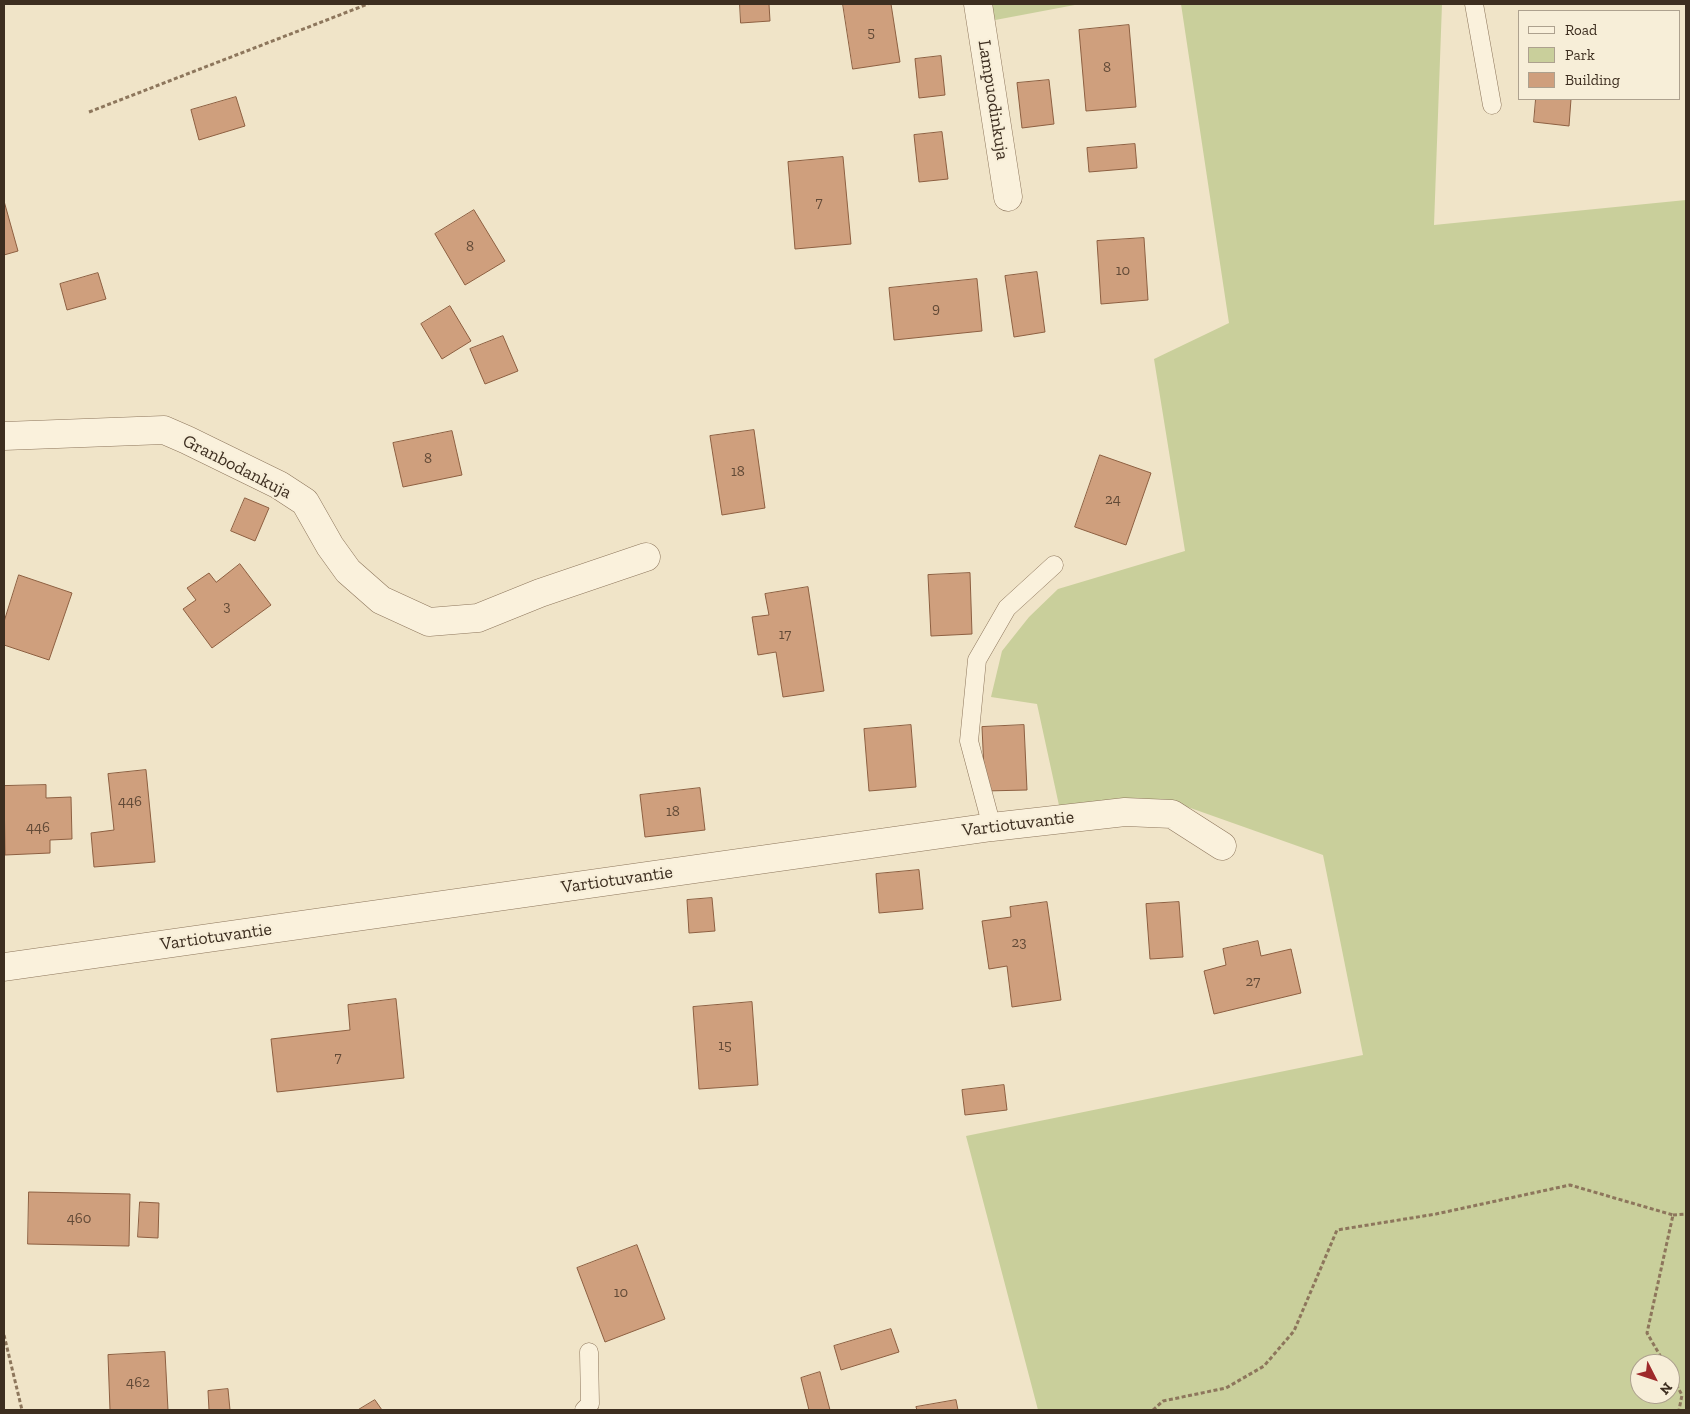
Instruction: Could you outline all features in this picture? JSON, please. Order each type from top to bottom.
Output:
[{"type":"street","name":"Lampuodinkuja","points":[[978,4],[1008,197]]},
{"type":"street","name":"Granbodankuja","points":[[4,436],[164,430],[188,440],[279,485],[306,502],[330,546],[348,571],[381,600],[429,622],[478,618],[540,593],[646,557]]},
{"type":"street","name":"Vartiotuvantie","points":[[4,967],[992,826],[1126,812],[1172,814],[1222,846]]},
{"type":"lane","points":[[1474,4],[1492,105]]},
{"type":"lane","points":[[992,826],[969,741],[977,660],[1007,608],[1054,565]]},
{"type":"lane","points":[[584,1410],[590,1404],[589,1352]]},
{"type":"path","points":[[89,112],[368,4]]},
{"type":"path","points":[[1153,1410],[1163,1401],[1226,1388],[1264,1366],[1294,1331],[1337,1230],[1436,1214],[1570,1185],[1673,1215],[1686,1214]]},
{"type":"path","points":[[1659,1354],[1647,1333],[1673,1215]]},
{"type":"path","points":[[4,1335],[22,1410]]},
{"type":"green space","points":[[987,4],[1080,4],[990,21]]},
{"type":"green space","points":[[1181,4],[1442,4],[1434,225],[1686,200],[1686,1410],[1038,1410],[966,1136],[1363,1055],[1323,855],[1182,805],[1060,810],[1037,704],[991,697],[1002,651],[1029,617],[1058,589],[1185,551],[1154,359],[1229,323]]},
{"type":"building","points":[[740,4],[769,4],[770,21],[741,23]]},
{"type":"building","points":[[843,4],[891,4],[900,62],[853,69]]},
{"type":"building","points":[[1129,25],[1136,107],[1086,111],[1079,30]]},
{"type":"building","points":[[941,56],[945,95],[919,98],[915,59]]},
{"type":"building","points":[[1049,80],[1054,124],[1022,128],[1017,83]]},
{"type":"building","points":[[236,97],[245,126],[199,140],[191,110]]},
{"type":"building","points":[[1536,100],[1571,100],[1569,126],[1534,122]]},
{"type":"building","points":[[942,132],[948,179],[919,182],[914,135]]},
{"type":"building","points":[[1135,144],[1137,168],[1089,172],[1087,148]]},
{"type":"building","points":[[843,157],[851,244],[795,249],[788,162]]},
{"type":"building","points":[[4,201],[18,251],[4,255]]},
{"type":"building","points":[[474,210],[505,261],[465,285],[435,234]]},
{"type":"building","points":[[1144,238],[1148,300],[1101,304],[1097,241]]},
{"type":"building","points":[[1037,272],[1045,332],[1014,337],[1005,276]]},
{"type":"building","points":[[98,273],[106,299],[67,310],[60,284]]},
{"type":"building","points":[[977,279],[982,331],[894,340],[889,288]]},
{"type":"building","points":[[450,306],[471,341],[442,359],[421,324]]},
{"type":"building","points":[[503,336],[518,371],[485,384],[470,349]]},
{"type":"building","points":[[754,430],[765,508],[722,515],[710,436]]},
{"type":"building","points":[[452,431],[462,475],[403,487],[393,443]]},
{"type":"building","points":[[1100,455],[1151,473],[1126,545],[1075,527]]},
{"type":"building","points":[[245,498],[269,508],[255,541],[231,531]]},
{"type":"building","points":[[240,564],[271,605],[212,648],[183,609],[196,600],[187,588],[209,573],[216,582]]},
{"type":"building","points":[[970,573],[972,634],[931,636],[928,575]]},
{"type":"building","points":[[19,575],[72,593],[49,660],[4,645],[4,622]]},
{"type":"building","points":[[808,587],[824,691],[783,697],[776,652],[758,655],[752,617],[769,615],[765,594]]},
{"type":"building","points":[[911,725],[916,787],[869,791],[864,729]]},
{"type":"building","points":[[1024,725],[1027,790],[985,791],[982,727]]},
{"type":"building","points":[[146,770],[155,862],[94,867],[91,833],[114,830],[108,774]]},
{"type":"building","points":[[46,785],[46,798],[71,797],[72,839],[50,840],[50,853],[5,855],[4,786]]},
{"type":"building","points":[[700,788],[705,830],[645,837],[640,795]]},
{"type":"building","points":[[919,870],[923,909],[879,913],[876,874]]},
{"type":"building","points":[[712,898],[715,931],[689,933],[687,900]]},
{"type":"building","points":[[1047,902],[1061,1000],[1012,1007],[1007,966],[989,969],[982,921],[1011,917],[1010,907]]},
{"type":"building","points":[[1179,902],[1183,957],[1150,959],[1146,904]]},
{"type":"building","points":[[1258,941],[1261,956],[1291,949],[1301,993],[1214,1014],[1204,971],[1226,965],[1223,949]]},
{"type":"building","points":[[396,999],[404,1078],[277,1092],[271,1039],[350,1030],[348,1005]]},
{"type":"building","points":[[752,1002],[758,1085],[699,1089],[693,1007]]},
{"type":"building","points":[[1004,1085],[1007,1110],[965,1115],[962,1090]]},
{"type":"building","points":[[29,1192],[130,1194],[129,1246],[28,1244]]},
{"type":"building","points":[[140,1202],[159,1203],[158,1238],[138,1237]]},
{"type":"building","points":[[637,1245],[665,1319],[605,1342],[577,1268]]},
{"type":"building","points":[[891,1329],[899,1352],[841,1370],[834,1346]]},
{"type":"building","points":[[165,1352],[168,1410],[110,1410],[108,1355]]},
{"type":"building","points":[[820,1372],[830,1410],[809,1410],[801,1378]]},
{"type":"building","points":[[228,1389],[230,1410],[209,1410],[208,1391]]},
{"type":"building","points":[[375,1400],[382,1410],[358,1410]]},
{"type":"building","points":[[956,1400],[958,1410],[917,1410],[916,1407]]}]
